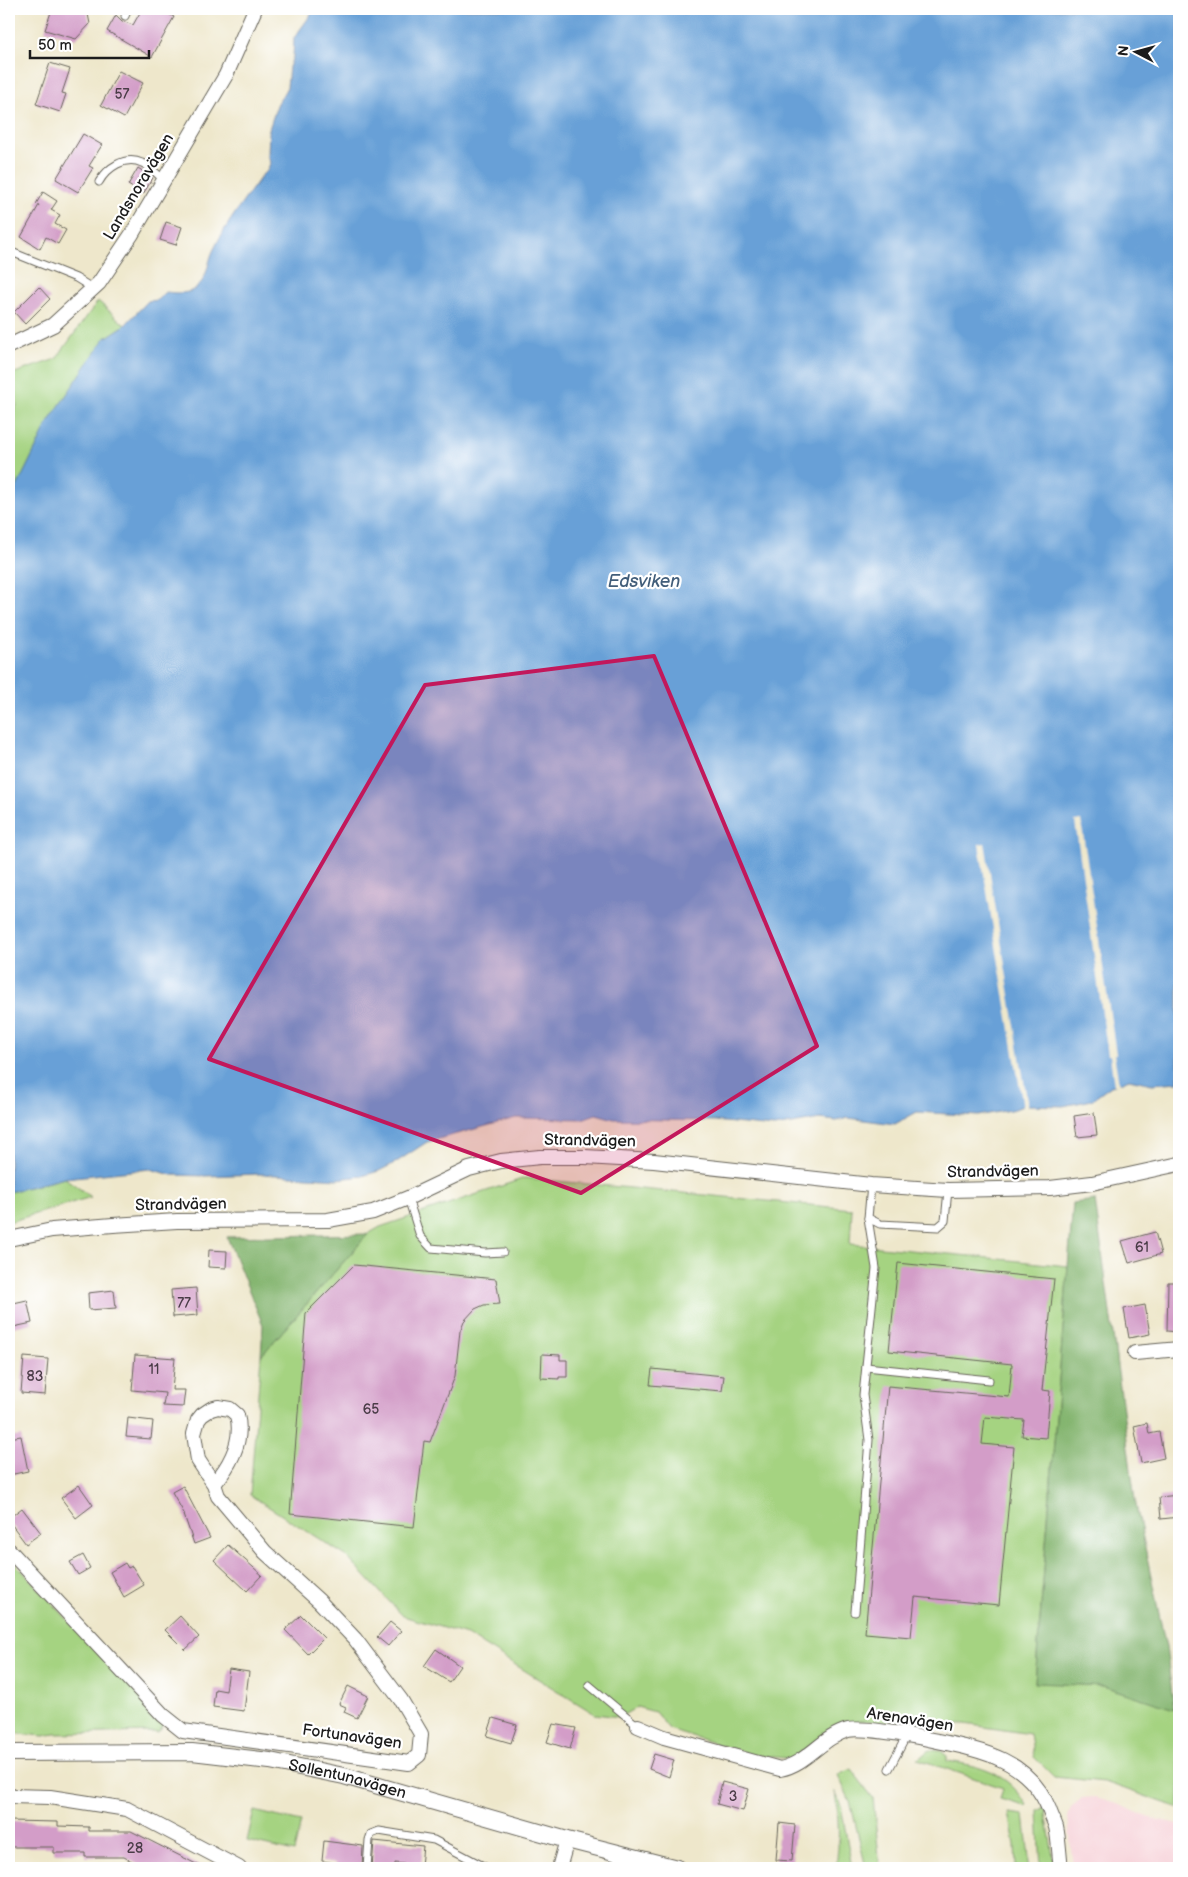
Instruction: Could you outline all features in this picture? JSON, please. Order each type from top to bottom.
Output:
[{"type":"street","name":"Landsnoravägen","points":[[9,346],[53,325],[99,282],[132,234],[226,75],[255,9]]},
{"type":"street","name":"Strandvägen","points":[[9,1239],[52,1230],[177,1221],[328,1220],[373,1212],[408,1198],[469,1168],[501,1161],[540,1157],[585,1157],[654,1161],[871,1185],[948,1190],[1050,1188],[1092,1184],[1179,1164]]},
{"type":"street","points":[[1135,1353],[1179,1349]]},
{"type":"street","name":"Fortunavägen","points":[[9,1550],[163,1715],[183,1731],[409,1763],[419,1755],[421,1734],[401,1700],[355,1639],[319,1601],[265,1552],[218,1496],[214,1484],[198,1460],[194,1434],[202,1415],[211,1409],[226,1408],[237,1415],[238,1437],[230,1461],[214,1484]]},
{"type":"street","name":"Arenavägen","points":[[638,1726],[664,1737],[780,1769],[799,1762],[836,1734],[851,1729],[907,1735],[990,1754],[1008,1761],[1020,1771],[1034,1784],[1045,1800],[1056,1826],[1061,1868]]},
{"type":"street","name":"Sollentunavägen","points":[[9,1753],[192,1752],[270,1761],[344,1776],[567,1840],[677,1868]]},
{"type":"street","points":[[9,1796],[50,1797],[127,1809],[239,1868]]},
{"type":"street","points":[[559,1868],[567,1840]]},
{"type":"lane","points":[[99,182],[110,167],[131,161],[142,163],[165,180]]},
{"type":"lane","points":[[9,251],[76,278],[92,288]]},
{"type":"lane","points":[[855,1612],[870,1440],[863,1395],[876,1268],[868,1218],[871,1185]]},
{"type":"lane","points":[[868,1218],[880,1224],[938,1227],[945,1221],[948,1190]]},
{"type":"lane","points":[[408,1198],[420,1236],[431,1248],[485,1253],[503,1252]]},
{"type":"lane","points":[[866,1367],[989,1380]]},
{"type":"lane","points":[[589,1684],[638,1726]]},
{"type":"lane","points":[[889,1769],[907,1735]]},
{"type":"lane","points":[[366,1868],[371,1834],[379,1831],[434,1840],[487,1868]]},
{"type":"highlighted area","points":[[654,656],[817,1046],[581,1193],[209,1059],[425,685]]},
{"type":"shaded area","points":[[1096,1797],[1150,1818],[1179,1824],[1179,1868],[1073,1868],[1068,1817],[1071,1807],[1082,1798]]},
{"type":"green space","points":[[98,301],[125,325],[104,339],[9,503],[9,421],[17,405],[9,375],[56,359]]},
{"type":"green space","points":[[65,1178],[91,1197],[9,1222],[9,1192]]},
{"type":"green space","points":[[525,1178],[852,1209],[850,1244],[1068,1266],[1035,1682],[1103,1686],[1179,1709],[1179,1808],[1105,1782],[1054,1777],[1034,1757],[1030,1734],[965,1724],[859,1721],[840,1724],[795,1759],[752,1755],[669,1729],[655,1712],[637,1707],[620,1717],[595,1714],[467,1635],[403,1616],[346,1556],[250,1495],[261,1356],[368,1234],[380,1227]]},
{"type":"green space","points":[[1095,1200],[1135,1500],[1166,1647],[1174,1709],[1103,1686],[1035,1683],[1073,1203]]},
{"type":"green space","points":[[368,1234],[261,1356],[263,1325],[227,1237]]},
{"type":"green space","points":[[9,1557],[165,1723],[158,1732],[54,1734],[44,1736],[9,1733]]},
{"type":"green space","points":[[929,1750],[941,1751],[947,1756],[947,1761],[971,1765],[1002,1778],[1020,1794],[1027,1805],[1000,1799],[1003,1788],[918,1759]]},
{"type":"green space","points":[[851,1769],[873,1798],[880,1868],[866,1868],[850,1801],[838,1775]]},
{"type":"green space","points":[[835,1791],[841,1806],[852,1868],[835,1868],[838,1820]]},
{"type":"green space","points":[[1045,1807],[1055,1868],[1041,1868],[1038,1811]]},
{"type":"green space","points":[[254,1811],[301,1822],[294,1852],[247,1841]]},
{"type":"green space","points":[[1009,1813],[1024,1815],[1029,1858],[1028,1868],[1016,1868],[1015,1845]]},
{"type":"water","name":"Edsviken","points":[[319,9],[1179,9],[1178,1082],[1152,1084],[1129,1079],[1111,1086],[1092,1100],[1063,1106],[1025,1105],[1015,1109],[978,1116],[917,1112],[895,1124],[848,1118],[836,1121],[820,1119],[774,1127],[714,1121],[614,1119],[596,1114],[582,1119],[516,1118],[427,1142],[395,1163],[379,1171],[362,1176],[338,1179],[260,1174],[172,1175],[150,1169],[65,1178],[9,1192],[9,503],[49,421],[104,339],[125,325],[148,301],[157,300],[166,292],[180,293],[193,290],[202,282],[219,239],[237,210],[263,174],[268,170],[270,163],[268,156],[269,129],[277,105],[287,87],[289,67],[293,57],[294,38],[312,13]]},
{"type":"pier","points":[[1081,820],[1119,1085],[1114,1085],[1110,1055],[1108,1055],[1075,821]]},
{"type":"pier","points":[[985,843],[1028,1106],[1023,1107],[979,844]]},
{"type":"building","points":[[52,9],[87,9],[90,24],[76,39],[45,30]]},
{"type":"building","points":[[142,9],[160,9],[174,17],[152,57],[107,31],[116,15],[122,21],[133,25]]},
{"type":"building","points":[[50,63],[70,69],[62,93],[66,94],[60,112],[36,104]]},
{"type":"building","points":[[119,71],[143,83],[124,118],[101,105]]},
{"type":"building","points":[[83,134],[102,145],[89,166],[93,168],[78,192],[56,179]]},
{"type":"building","points":[[138,168],[153,178],[143,194],[128,185]]},
{"type":"building","points":[[43,192],[57,201],[51,210],[60,215],[55,224],[66,230],[58,244],[46,237],[40,249],[21,237],[39,205],[36,204]]},
{"type":"building","points":[[166,222],[182,227],[176,245],[160,240]]},
{"type":"building","points":[[39,287],[50,299],[25,324],[14,312]]},
{"type":"building","points":[[1094,1113],[1097,1135],[1077,1137],[1074,1116]]},
{"type":"building","points":[[1155,1232],[1161,1254],[1129,1263],[1122,1241]]},
{"type":"building","points":[[209,1250],[227,1251],[226,1268],[208,1267]]},
{"type":"building","points":[[898,1263],[1054,1279],[1042,1390],[1050,1391],[1046,1438],[1022,1436],[1024,1420],[985,1417],[982,1444],[1014,1447],[999,1605],[915,1597],[911,1637],[865,1633],[888,1386],[1009,1397],[1012,1364],[889,1351]]},
{"type":"building","points":[[354,1265],[496,1279],[500,1304],[484,1305],[475,1309],[464,1321],[460,1331],[455,1376],[430,1442],[424,1441],[414,1527],[290,1514],[306,1313]]},
{"type":"building","points":[[1168,1282],[1179,1282],[1179,1332],[1167,1331]]},
{"type":"building","points":[[196,1288],[198,1315],[173,1317],[171,1290]]},
{"type":"building","points":[[114,1290],[116,1308],[89,1310],[88,1293]]},
{"type":"building","points":[[27,1300],[32,1323],[9,1328],[9,1304]]},
{"type":"building","points":[[1145,1305],[1150,1334],[1129,1338],[1124,1309]]},
{"type":"building","points":[[542,1354],[560,1355],[560,1360],[567,1360],[567,1377],[559,1377],[559,1379],[541,1378]]},
{"type":"building","points":[[135,1355],[175,1358],[172,1390],[185,1390],[183,1407],[163,1406],[165,1393],[132,1390]]},
{"type":"building","points":[[24,1357],[48,1359],[45,1395],[21,1393]]},
{"type":"building","points":[[652,1369],[724,1376],[722,1391],[650,1385]]},
{"type":"building","points":[[128,1418],[153,1421],[151,1439],[126,1437]]},
{"type":"building","points":[[1147,1423],[1149,1434],[1159,1432],[1164,1458],[1141,1463],[1134,1426]]},
{"type":"building","points":[[21,1436],[28,1471],[9,1475],[9,1438]]},
{"type":"building","points":[[79,1485],[93,1505],[76,1518],[61,1498]]},
{"type":"building","points":[[183,1486],[210,1538],[194,1544],[185,1515],[172,1492]]},
{"type":"building","points":[[1179,1495],[1179,1517],[1161,1519],[1159,1497]]},
{"type":"building","points":[[22,1508],[41,1533],[26,1544],[9,1521],[9,1518]]},
{"type":"building","points":[[228,1545],[262,1575],[247,1591],[214,1560]]},
{"type":"building","points":[[83,1555],[90,1568],[78,1575],[70,1562]]},
{"type":"building","points":[[125,1563],[128,1568],[132,1566],[144,1585],[124,1597],[110,1572]]},
{"type":"building","points":[[301,1615],[324,1638],[308,1654],[285,1630]]},
{"type":"building","points":[[180,1616],[199,1637],[185,1650],[165,1630]]},
{"type":"building","points":[[390,1622],[401,1631],[388,1646],[377,1637]]},
{"type":"building","points":[[436,1649],[460,1666],[449,1682],[424,1666]]},
{"type":"building","points":[[229,1669],[249,1672],[244,1711],[213,1707],[215,1689],[226,1691]]},
{"type":"building","points":[[348,1686],[368,1696],[357,1718],[344,1712],[346,1707],[339,1704]]},
{"type":"building","points":[[493,1718],[517,1725],[511,1743],[487,1736]]},
{"type":"building","points":[[553,1724],[576,1728],[570,1749],[547,1742]]},
{"type":"building","points":[[654,1754],[674,1760],[669,1777],[649,1769]]},
{"type":"building","points":[[722,1782],[749,1789],[743,1811],[717,1804]]},
{"type":"building","points":[[9,1821],[58,1822],[58,1826],[89,1827],[89,1831],[131,1831],[204,1868],[145,1868],[124,1857],[85,1857],[85,1853],[54,1853],[54,1847],[9,1847]]},
{"type":"building","points":[[779,1823],[795,1825],[792,1861],[776,1860]]},
{"type":"building","points":[[324,1841],[363,1846],[362,1868],[335,1868],[336,1863],[322,1861]]},
{"type":"building","points":[[374,1841],[423,1846],[421,1866],[395,1863],[395,1868],[372,1868]]}]
